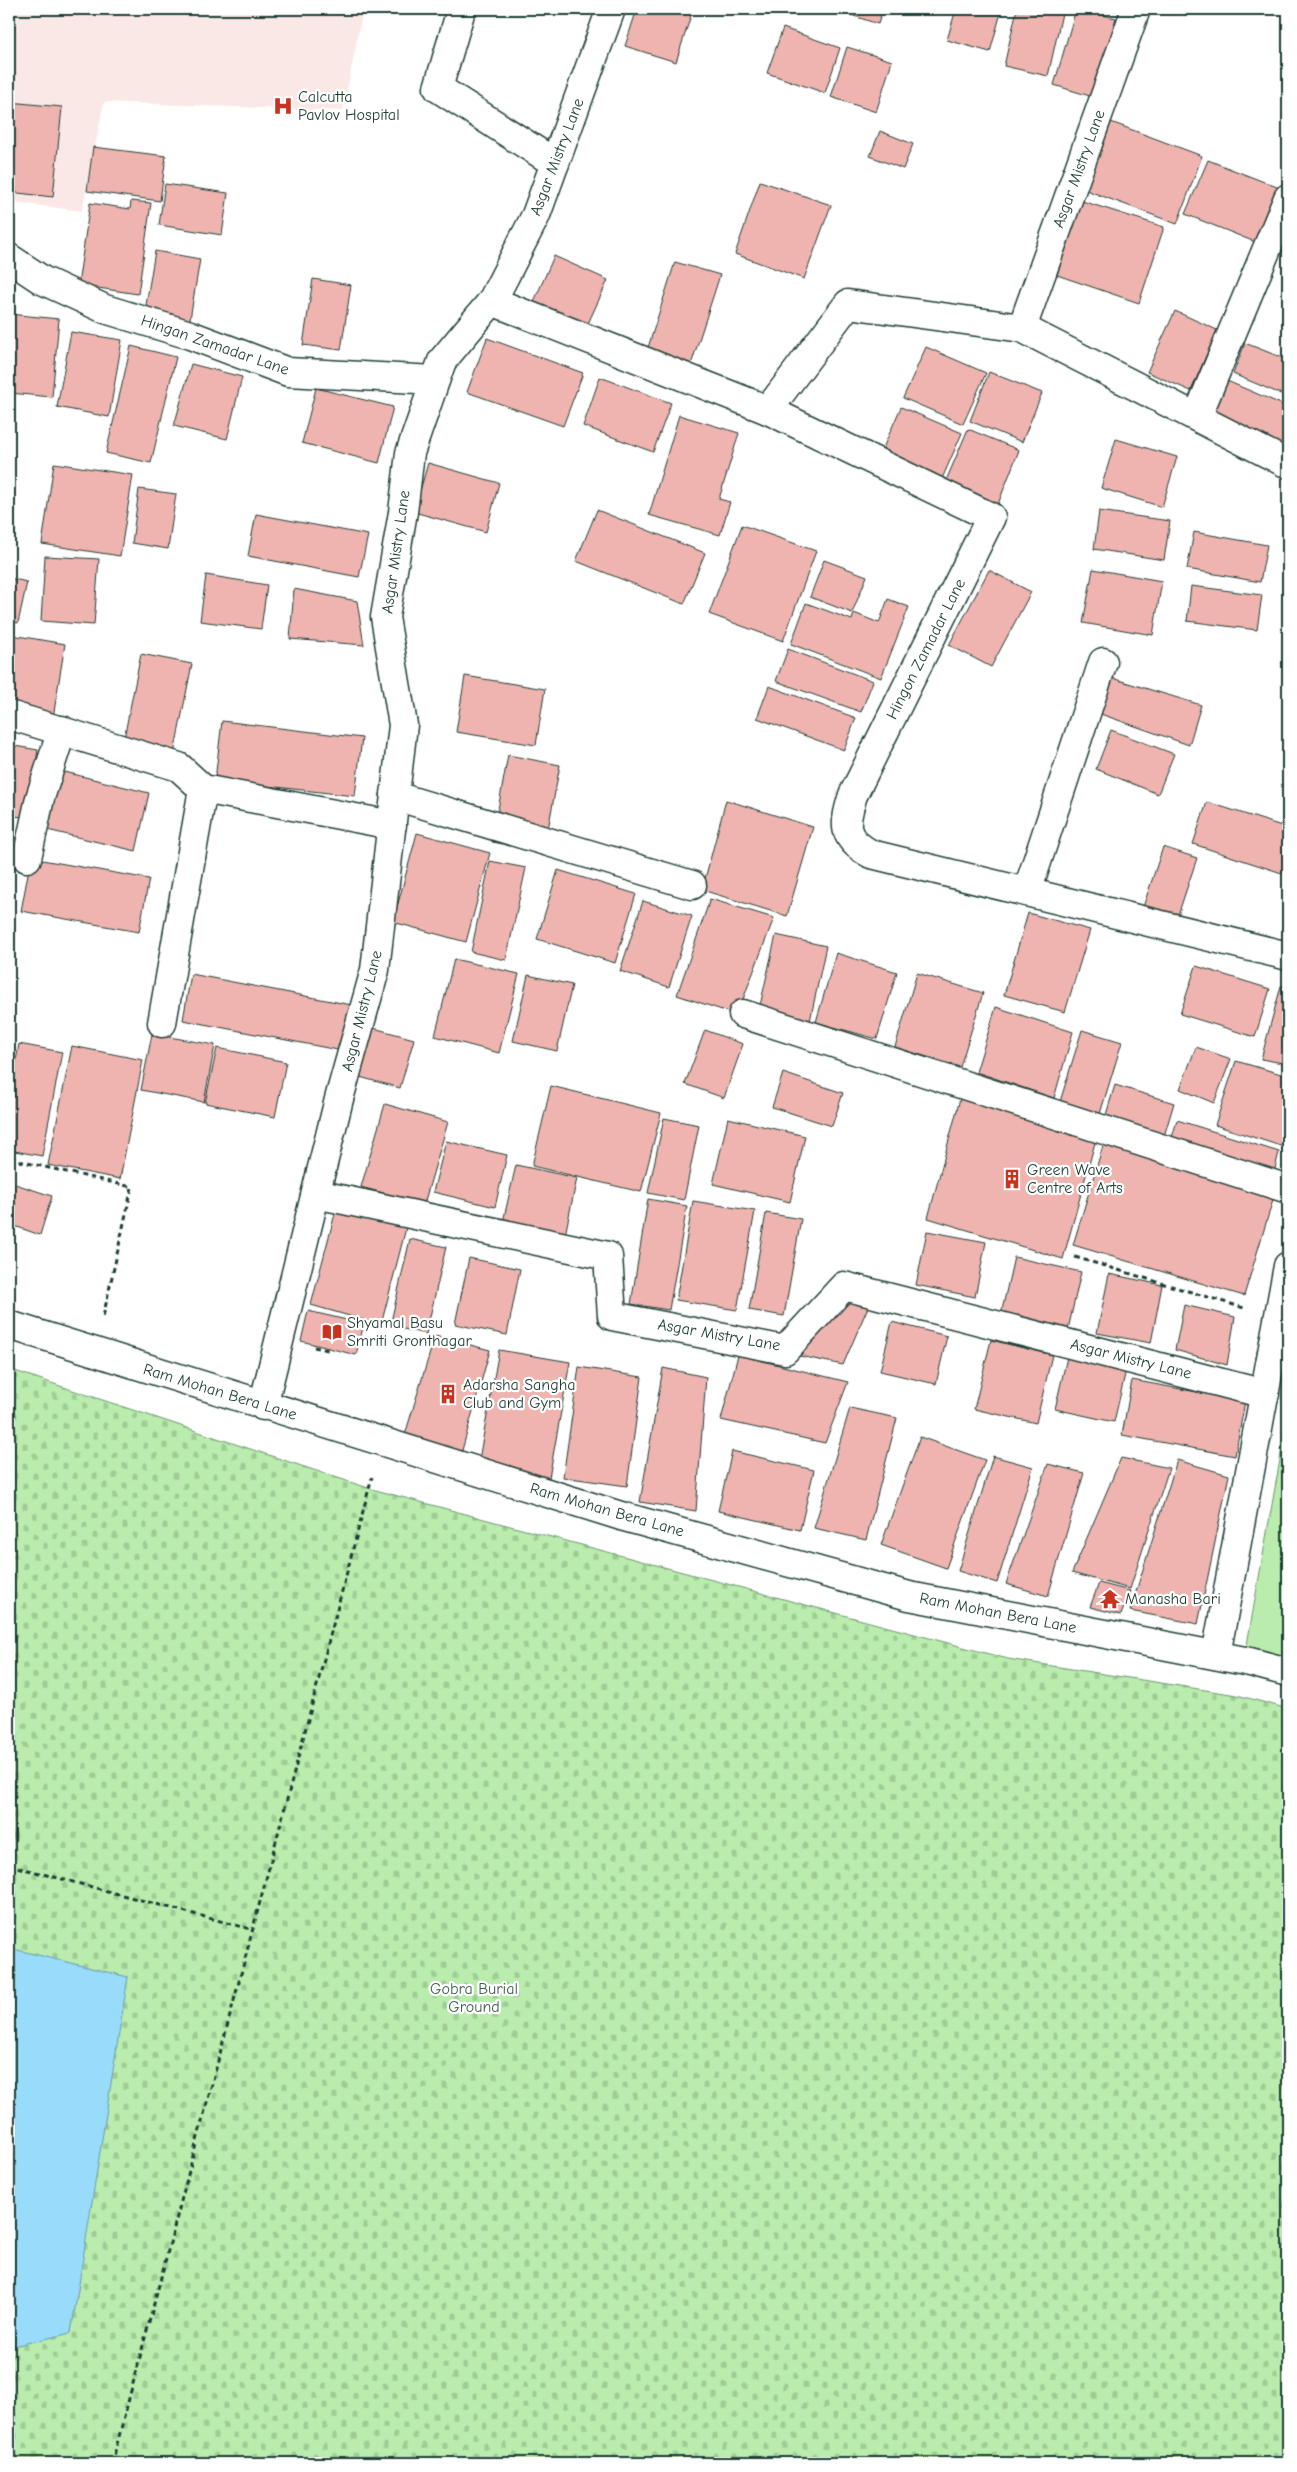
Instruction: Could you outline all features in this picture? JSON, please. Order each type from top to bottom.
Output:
[{"type":"street","name":"Asgar Mistry Lane","points":[[263,1406],[375,970],[403,725],[385,617],[403,512],[410,452],[442,362],[492,301],[536,215],[611,9]]},
{"type":"street","name":"Asgar Mistry Lane","points":[[1022,328],[1136,9]]},
{"type":"street","points":[[461,10],[438,88],[555,163]]},
{"type":"street","points":[[1197,417],[1288,198]]},
{"type":"street","name":"Hingan Zamadar Lane","points":[[9,258],[42,280],[105,309],[190,335],[288,372],[435,380]]},
{"type":"street","points":[[492,301],[768,410],[848,304],[1022,328],[1288,464]]},
{"type":"street","name":"Hingon Zamadar Lane","points":[[768,410],[991,518],[853,795],[847,815],[847,834],[858,846],[871,854],[1288,956]]},
{"type":"street","points":[[1027,892],[1103,662]]},
{"type":"street","points":[[9,715],[179,767],[203,789],[392,825]]},
{"type":"street","points":[[27,858],[40,798],[62,730]]},
{"type":"street","points":[[162,1023],[203,789]]},
{"type":"street","points":[[395,796],[692,885]]},
{"type":"street","points":[[743,1014],[1288,1189]]},
{"type":"street","name":"Asgar Mistry Lane","points":[[316,1194],[608,1256],[612,1316],[785,1350],[844,1286],[1265,1394]]},
{"type":"street","points":[[1216,1656],[1288,1266]]},
{"type":"street","name":"Ram Mohan Bera Lane","points":[[9,1325],[263,1406],[621,1516],[909,1596],[1216,1656],[1288,1672]]},
{"type":"path","points":[[20,1161],[132,1187],[95,1353]]},
{"type":"path","points":[[1075,1257],[1278,1318]]},
{"type":"path","points":[[112,2463],[254,1930],[368,1488],[383,1443]]},
{"type":"path","points":[[1288,1602],[1284,1625],[1288,1626]]},
{"type":"path","points":[[9,1865],[254,1930]]},
{"type":"shaded area","name":"Calcutta Pavlov Hospital","points":[[9,9],[363,9],[343,111],[104,102],[82,211],[9,202]]},
{"type":"green space","name":"Gobra Burial Ground","points":[[9,1369],[368,1488],[1008,1659],[1237,1695],[1288,1709],[1288,2463],[9,2463]]},
{"type":"green space","points":[[1288,1415],[1288,1660],[1246,1650]]},
{"type":"water","points":[[9,1948],[128,1977],[71,2333],[9,2347]]},
{"type":"building","points":[[637,9],[693,9],[676,62],[625,46]]},
{"type":"building","points":[[833,9],[883,9],[878,24]]},
{"type":"building","points":[[956,9],[1002,9],[990,52],[947,40]]},
{"type":"building","points":[[1017,9],[1063,9],[1048,76],[1004,66]]},
{"type":"building","points":[[1076,9],[1116,18],[1093,97],[1054,85]]},
{"type":"building","points":[[783,28],[840,48],[825,93],[767,73]]},
{"type":"building","points":[[847,47],[892,61],[876,112],[831,97]]},
{"type":"building","points":[[9,102],[62,107],[53,197],[9,192]]},
{"type":"building","points":[[1111,122],[1202,156],[1177,224],[1086,190]]},
{"type":"building","points":[[880,131],[913,144],[903,169],[870,156]]},
{"type":"building","points":[[93,147],[166,156],[160,201],[87,191]]},
{"type":"building","points":[[1208,160],[1282,189],[1260,244],[1185,214]]},
{"type":"building","points":[[760,181],[831,205],[804,279],[735,254]]},
{"type":"building","points":[[165,184],[228,193],[222,235],[159,225]]},
{"type":"building","points":[[131,201],[151,203],[138,294],[78,285],[90,203],[130,209]]},
{"type":"building","points":[[1082,201],[1164,227],[1139,303],[1057,275]]},
{"type":"building","points":[[155,251],[200,259],[189,325],[144,317]]},
{"type":"building","points":[[554,256],[608,280],[585,330],[532,306]]},
{"type":"building","points":[[675,262],[720,275],[690,368],[646,354]]},
{"type":"building","points":[[313,279],[351,285],[341,350],[303,345]]},
{"type":"building","points":[[1175,311],[1217,330],[1191,391],[1147,372]]},
{"type":"building","points":[[9,314],[59,319],[52,397],[9,393]]},
{"type":"building","points":[[71,332],[122,340],[109,417],[57,407]]},
{"type":"building","points":[[487,338],[583,373],[563,426],[467,392]]},
{"type":"building","points":[[1245,343],[1288,360],[1288,397],[1233,374]]},
{"type":"building","points":[[131,346],[176,357],[151,463],[106,453]]},
{"type":"building","points":[[926,347],[986,373],[963,424],[903,398]]},
{"type":"building","points":[[191,364],[242,377],[227,439],[174,426]]},
{"type":"building","points":[[989,372],[1042,393],[1022,442],[970,421]]},
{"type":"building","points":[[600,377],[671,403],[653,452],[583,426]]},
{"type":"building","points":[[1227,381],[1288,407],[1288,440],[1286,446],[1213,415]]},
{"type":"building","points":[[316,388],[393,407],[379,463],[302,443]]},
{"type":"building","points":[[901,407],[962,433],[941,481],[880,455]]},
{"type":"building","points":[[679,415],[739,433],[719,499],[730,502],[720,535],[649,515]]},
{"type":"building","points":[[968,429],[1019,450],[998,504],[945,483]]},
{"type":"building","points":[[1116,439],[1177,457],[1162,507],[1101,488]]},
{"type":"building","points":[[54,463],[133,475],[120,556],[42,544]]},
{"type":"building","points":[[428,463],[499,483],[486,532],[414,512]]},
{"type":"building","points":[[139,489],[176,494],[168,549],[132,543]]},
{"type":"building","points":[[597,510],[705,553],[684,604],[576,561]]},
{"type":"building","points":[[1099,511],[1170,521],[1164,560],[1094,549]]},
{"type":"building","points":[[256,514],[368,535],[359,577],[248,556]]},
{"type":"building","points":[[742,525],[816,551],[783,641],[709,614]]},
{"type":"building","points":[[1194,532],[1267,545],[1260,582],[1187,569]]},
{"type":"building","points":[[45,556],[99,559],[94,625],[41,621]]},
{"type":"building","points":[[824,560],[867,576],[852,613],[810,597]]},
{"type":"building","points":[[1093,569],[1162,581],[1153,635],[1083,623]]},
{"type":"building","points":[[989,570],[1031,592],[991,667],[949,645]]},
{"type":"building","points":[[206,575],[267,585],[261,629],[200,621]]},
{"type":"building","points":[[9,578],[27,582],[18,623],[9,621]]},
{"type":"building","points":[[1191,586],[1262,595],[1257,630],[1187,621]]},
{"type":"building","points":[[294,589],[357,601],[364,645],[290,639]]},
{"type":"building","points":[[888,599],[909,607],[881,678],[791,644],[806,603],[852,620],[854,613],[879,623]]},
{"type":"building","points":[[12,635],[65,644],[53,718],[9,711],[9,652]]},
{"type":"building","points":[[788,649],[873,681],[861,712],[776,681]]},
{"type":"building","points":[[141,654],[192,664],[174,754],[123,743]]},
{"type":"building","points":[[465,676],[545,689],[536,745],[456,732]]},
{"type":"building","points":[[1105,676],[1201,705],[1189,745],[1095,712]]},
{"type":"building","points":[[769,686],[856,718],[844,750],[757,718]]},
{"type":"building","points":[[222,721],[362,738],[355,796],[215,780]]},
{"type":"building","points":[[1111,730],[1174,754],[1158,794],[1096,769]]},
{"type":"building","points":[[9,745],[38,750],[27,818],[9,815]]},
{"type":"building","points":[[508,755],[560,765],[544,851],[492,842]]},
{"type":"building","points":[[57,770],[149,793],[136,851],[43,829]]},
{"type":"building","points":[[726,800],[813,827],[787,916],[702,890]]},
{"type":"building","points":[[1207,802],[1288,828],[1288,875],[1193,844]]},
{"type":"building","points":[[417,833],[490,853],[466,942],[393,922]]},
{"type":"building","points":[[1163,847],[1197,858],[1175,924],[1141,913]]},
{"type":"building","points":[[31,858],[149,879],[139,932],[21,911]]},
{"type":"building","points":[[490,861],[526,868],[506,960],[471,952]]},
{"type":"building","points":[[558,870],[636,894],[615,963],[537,939]]},
{"type":"building","points":[[710,899],[774,918],[737,1015],[677,995]]},
{"type":"building","points":[[643,901],[692,916],[669,987],[620,971]]},
{"type":"building","points":[[1028,913],[1090,930],[1065,1012],[1004,995]]},
{"type":"building","points":[[776,935],[826,946],[810,1021],[759,1010]]},
{"type":"building","points":[[836,953],[897,972],[877,1039],[816,1022]]},
{"type":"building","points":[[454,959],[519,974],[499,1053],[435,1036]]},
{"type":"building","points":[[1196,966],[1270,989],[1255,1037],[1180,1014]]},
{"type":"building","points":[[917,973],[983,993],[960,1067],[895,1047]]},
{"type":"building","points":[[191,974],[352,1005],[343,1051],[183,1020]]},
{"type":"building","points":[[528,975],[572,985],[557,1051],[513,1041]]},
{"type":"building","points":[[1281,986],[1288,988],[1288,1064],[1261,1059]]},
{"type":"building","points":[[996,1007],[1073,1032],[1054,1098],[976,1072]]},
{"type":"building","points":[[370,1027],[414,1039],[400,1088],[356,1076]]},
{"type":"building","points":[[705,1030],[743,1044],[724,1098],[685,1084]]},
{"type":"building","points":[[1082,1030],[1122,1042],[1099,1117],[1059,1105]]},
{"type":"building","points":[[152,1034],[215,1045],[204,1102],[141,1090]]},
{"type":"building","points":[[19,1044],[62,1052],[42,1156],[9,1150],[9,1101]]},
{"type":"building","points":[[72,1046],[143,1060],[120,1179],[48,1165]]},
{"type":"building","points":[[1196,1047],[1231,1059],[1214,1103],[1180,1089]]},
{"type":"building","points":[[217,1048],[286,1062],[275,1117],[205,1103]]},
{"type":"building","points":[[1236,1061],[1288,1076],[1288,1127],[1284,1147],[1215,1125]]},
{"type":"building","points":[[783,1073],[843,1093],[832,1126],[772,1107]]},
{"type":"building","points":[[1115,1085],[1174,1103],[1164,1136],[1105,1118]]},
{"type":"building","points":[[551,1086],[661,1113],[641,1192],[532,1166]]},
{"type":"building","name":"Green Wave Centre of Arts","points":[[961,1095],[1096,1139],[1063,1259],[928,1218]]},
{"type":"building","points":[[385,1104],[448,1122],[424,1204],[361,1187]]},
{"type":"building","points":[[664,1118],[699,1125],[684,1200],[648,1193]]},
{"type":"building","points":[[728,1118],[805,1136],[790,1202],[713,1184]]},
{"type":"building","points":[[1177,1120],[1279,1152],[1273,1177],[1170,1145]]},
{"type":"building","points":[[1105,1139],[1276,1190],[1244,1296],[1073,1245]]},
{"type":"building","points":[[446,1141],[507,1155],[495,1207],[433,1192]]},
{"type":"building","points":[[516,1165],[577,1178],[565,1235],[503,1222]]},
{"type":"building","points":[[9,1182],[52,1196],[40,1235],[9,1224]]},
{"type":"building","points":[[648,1199],[687,1206],[669,1310],[631,1304]]},
{"type":"building","points":[[693,1201],[755,1211],[737,1310],[676,1300]]},
{"type":"building","points":[[337,1206],[407,1224],[381,1325],[311,1305]]},
{"type":"building","points":[[766,1213],[801,1219],[784,1316],[749,1310]]},
{"type":"building","points":[[927,1231],[986,1242],[975,1297],[916,1285]]},
{"type":"building","points":[[410,1239],[446,1247],[426,1334],[390,1326]]},
{"type":"building","points":[[1014,1257],[1081,1272],[1067,1334],[1000,1319]]},
{"type":"building","points":[[469,1258],[520,1269],[507,1335],[455,1324]]},
{"type":"building","points":[[1109,1274],[1162,1285],[1151,1343],[1097,1333]]},
{"type":"building","points":[[852,1294],[871,1300],[843,1365],[795,1355]]},
{"type":"building","points":[[1184,1305],[1235,1317],[1227,1365],[1175,1350]]},
{"type":"building","name":"Shyamal Basu Smriti Gronthagar","points":[[308,1311],[364,1324],[356,1355],[301,1341]]},
{"type":"building","points":[[892,1322],[947,1336],[936,1384],[880,1371]]},
{"type":"building","name":"Adarsha Sangha Club and Gym","points":[[435,1336],[490,1350],[461,1454],[404,1438]]},
{"type":"building","points":[[991,1340],[1052,1355],[1036,1423],[974,1409]]},
{"type":"building","points":[[499,1350],[570,1362],[549,1478],[478,1465]]},
{"type":"building","points":[[738,1355],[848,1382],[825,1443],[721,1420]]},
{"type":"building","points":[[1067,1357],[1126,1370],[1114,1422],[1055,1409]]},
{"type":"building","points":[[579,1367],[642,1377],[627,1486],[563,1477]]},
{"type":"building","points":[[663,1368],[706,1377],[696,1511],[640,1502]]},
{"type":"building","points":[[1132,1380],[1245,1401],[1235,1456],[1122,1435]]},
{"type":"building","points":[[850,1408],[897,1418],[866,1540],[814,1528]]},
{"type":"building","points":[[920,1437],[985,1460],[946,1568],[881,1545]]},
{"type":"building","points":[[732,1451],[814,1470],[800,1530],[718,1511]]},
{"type":"building","points":[[993,1456],[1033,1467],[997,1583],[958,1571]]},
{"type":"building","points":[[1121,1458],[1169,1468],[1130,1589],[1072,1573]]},
{"type":"building","points":[[1177,1460],[1229,1475],[1198,1624],[1130,1611]]},
{"type":"building","points":[[1048,1464],[1084,1473],[1048,1596],[1006,1584]]},
{"type":"building","name":"Manasha Bari","points":[[1099,1583],[1130,1591],[1121,1615],[1090,1607]]},
{"type":"place","name":"Calcutta Pavlov Hospital","points":[[283,106]]},
{"type":"place","name":"Green Wave Centre of Arts","points":[[1012,1179]]},
{"type":"place","name":"Shyamal Basu Smriti Gronthagar","points":[[332,1332]]},
{"type":"place","name":"Adarsha Sangha Club and Gym","points":[[448,1394]]},
{"type":"place","name":"Manasha Bari","points":[[1110,1599]]}]
